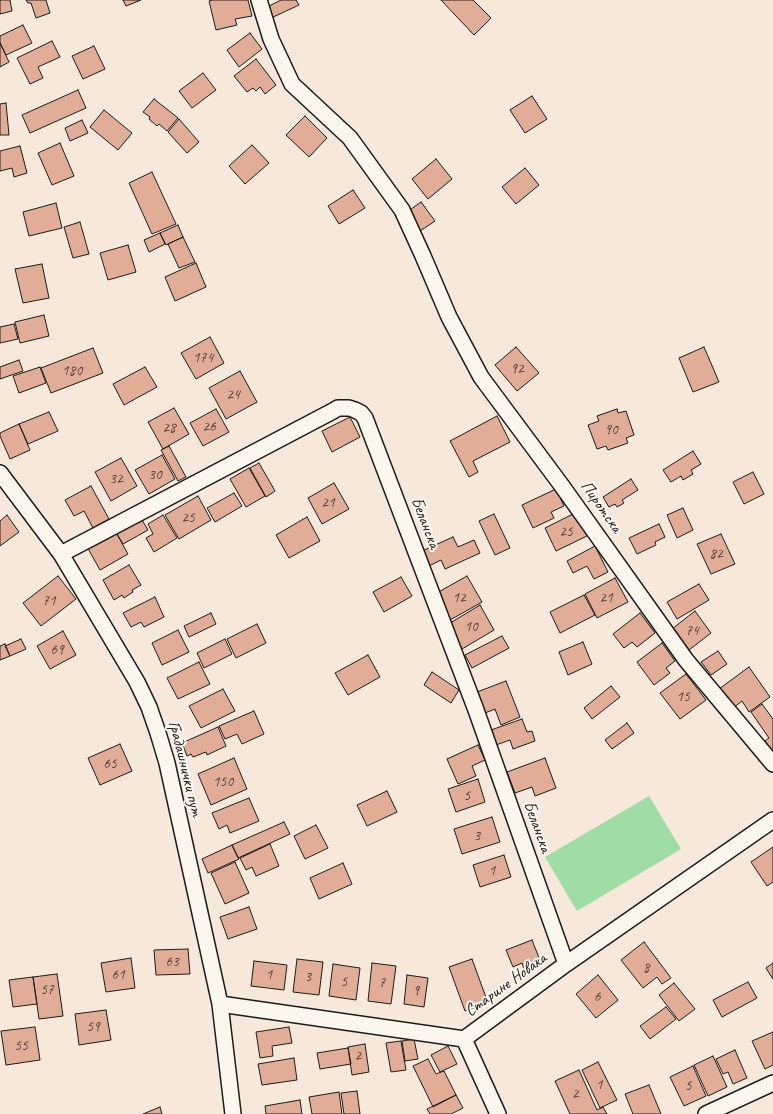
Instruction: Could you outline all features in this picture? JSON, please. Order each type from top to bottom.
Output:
[{"type":"street","name":"Пиротска","points":[[259,0],[272,39],[292,84],[350,138],[402,210],[449,316],[481,377],[562,486],[686,660],[773,764]]},
{"type":"street","name":"Беланска","points":[[61,554],[333,411],[344,407],[361,413],[365,418],[476,710],[566,964]]},
{"type":"street","name":"Градашнички пут","points":[[0,473],[61,554],[137,682],[158,733],[167,763],[220,1004],[233,1114]]},
{"type":"street","name":"Старине Новака","points":[[220,1004],[464,1039],[566,964],[773,820]]},
{"type":"street","points":[[464,1039],[498,1114]]},
{"type":"street","points":[[706,1114],[773,1083]]},
{"type":"green space","points":[[649,796],[681,849],[577,911],[545,857]]},
{"type":"building","points":[[0,0],[10,0],[12,11],[0,14]]},
{"type":"building","points":[[26,0],[46,0],[50,13],[36,18],[31,3],[28,3]]},
{"type":"building","points":[[123,0],[141,0],[126,6]]},
{"type":"building","points":[[248,0],[252,16],[235,19],[237,25],[216,30],[209,1]]},
{"type":"building","points":[[281,0],[296,0],[299,5],[271,18],[267,7]]},
{"type":"building","points":[[441,0],[473,0],[491,18],[474,35]]},
{"type":"building","points":[[23,25],[32,43],[6,55],[0,43],[0,36]]},
{"type":"building","points":[[250,33],[262,49],[239,67],[227,50]]},
{"type":"building","points":[[52,41],[60,57],[38,67],[43,78],[30,84],[17,58]]},
{"type":"building","points":[[0,43],[9,62],[0,67]]},
{"type":"building","points":[[94,46],[105,69],[83,79],[72,56]]},
{"type":"building","points":[[256,59],[276,85],[265,94],[260,87],[256,91],[253,88],[247,92],[234,76]]},
{"type":"building","points":[[203,73],[216,90],[192,108],[179,91]]},
{"type":"building","points":[[78,90],[86,108],[30,133],[22,115]]},
{"type":"building","points":[[532,96],[547,119],[525,133],[510,110]]},
{"type":"building","points":[[154,99],[178,118],[167,131],[159,124],[157,126],[149,119],[150,117],[143,112]]},
{"type":"building","points":[[6,103],[9,135],[0,135],[0,104]]},
{"type":"building","points":[[104,110],[132,133],[118,150],[90,127]]},
{"type":"building","points":[[305,116],[327,138],[309,157],[286,135]]},
{"type":"building","points":[[179,119],[199,142],[187,153],[168,132]]},
{"type":"building","points":[[82,120],[88,133],[70,141],[65,128]]},
{"type":"building","points":[[60,143],[74,176],[52,185],[38,153]]},
{"type":"building","points":[[252,145],[269,163],[245,184],[229,166]]},
{"type":"building","points":[[20,146],[27,173],[14,177],[12,168],[0,171],[0,151]]},
{"type":"building","points":[[436,159],[452,179],[428,199],[412,179]]},
{"type":"building","points":[[525,168],[539,185],[516,204],[502,187]]},
{"type":"building","points":[[152,172],[176,224],[152,234],[129,183]]},
{"type":"building","points":[[353,190],[365,208],[339,224],[328,206]]},
{"type":"building","points":[[421,202],[435,221],[420,231],[407,212]]},
{"type":"building","points":[[56,203],[62,228],[29,236],[23,212]]},
{"type":"building","points":[[80,222],[89,254],[73,258],[64,227]]},
{"type":"building","points":[[178,225],[183,237],[166,245],[160,233]]},
{"type":"building","points":[[160,233],[165,244],[149,252],[144,240]]},
{"type":"building","points":[[183,237],[195,262],[179,268],[168,244]]},
{"type":"building","points":[[128,245],[136,272],[108,280],[100,253]]},
{"type":"building","points":[[196,263],[206,287],[175,301],[165,277]]},
{"type":"building","points":[[42,264],[49,298],[23,303],[15,269]]},
{"type":"building","points":[[44,315],[49,336],[20,343],[15,322]]},
{"type":"building","points":[[14,324],[18,339],[0,343],[0,327]]},
{"type":"building","points":[[210,337],[224,363],[196,379],[181,353]]},
{"type":"building","points":[[516,347],[539,373],[517,391],[495,365]]},
{"type":"building","points":[[704,347],[719,382],[693,392],[679,358]]},
{"type":"building","points":[[93,348],[103,373],[51,393],[41,368]]},
{"type":"building","points":[[19,360],[23,371],[0,379],[0,367]]},
{"type":"building","points":[[40,367],[46,383],[19,393],[13,376]]},
{"type":"building","points":[[145,367],[157,387],[124,405],[113,384]]},
{"type":"building","points":[[240,371],[257,402],[226,419],[209,388]]},
{"type":"building","points":[[174,408],[189,434],[163,449],[148,422]]},
{"type":"building","points":[[216,409],[229,432],[203,446],[190,423]]},
{"type":"building","points":[[617,409],[618,413],[626,411],[634,435],[626,438],[628,443],[608,450],[606,446],[597,449],[588,425],[599,421],[597,416]]},
{"type":"building","points":[[49,412],[58,431],[28,444],[19,424]]},
{"type":"building","points":[[497,416],[510,442],[473,461],[478,472],[469,477],[450,441]]},
{"type":"building","points":[[350,417],[360,437],[332,452],[322,431]]},
{"type":"building","points":[[19,424],[30,450],[10,459],[0,433]]},
{"type":"building","points":[[169,446],[186,477],[178,481],[161,450]]},
{"type":"building","points":[[693,451],[701,464],[691,470],[693,474],[683,480],[681,476],[671,482],[663,470]]},
{"type":"building","points":[[162,455],[175,479],[149,494],[135,470]]},
{"type":"building","points":[[121,458],[137,486],[111,501],[95,472]]},
{"type":"building","points":[[259,463],[275,491],[266,497],[250,468]]},
{"type":"building","points":[[249,468],[265,496],[246,507],[230,479]]},
{"type":"building","points":[[753,472],[764,494],[744,504],[733,482]]},
{"type":"building","points":[[631,479],[638,490],[622,500],[624,503],[617,507],[615,504],[609,507],[603,497]]},
{"type":"building","points":[[334,483],[349,509],[322,524],[308,498]]},
{"type":"building","points":[[91,486],[109,519],[93,528],[84,511],[74,516],[65,500]]},
{"type":"building","points":[[556,489],[564,506],[551,512],[554,518],[533,528],[522,505]]},
{"type":"building","points":[[234,493],[242,506],[215,522],[207,508]]},
{"type":"building","points":[[198,496],[211,520],[179,539],[165,515]]},
{"type":"building","points":[[683,508],[693,530],[677,538],[667,515]]},
{"type":"building","points":[[575,513],[587,536],[556,551],[545,528]]},
{"type":"building","points":[[494,514],[510,548],[495,555],[479,521]]},
{"type":"building","points":[[7,515],[19,532],[0,546],[0,521]]},
{"type":"building","points":[[139,515],[148,530],[123,544],[114,529]]},
{"type":"building","points":[[163,515],[177,538],[154,552],[146,538],[153,534],[148,524]]},
{"type":"building","points":[[307,517],[320,541],[289,558],[276,535]]},
{"type":"building","points":[[659,524],[665,537],[655,542],[656,545],[637,554],[629,538]]},
{"type":"building","points":[[114,529],[128,554],[100,570],[86,545]]},
{"type":"building","points":[[721,534],[735,564],[711,574],[697,544]]},
{"type":"building","points":[[453,537],[458,547],[474,540],[480,553],[445,569],[441,560],[429,566],[422,551]]},
{"type":"building","points":[[595,546],[608,572],[594,579],[587,566],[573,573],[567,561]]},
{"type":"building","points":[[129,565],[141,585],[132,590],[133,592],[124,598],[122,595],[114,600],[103,580]]},
{"type":"building","points":[[58,576],[76,599],[41,626],[23,603]]},
{"type":"building","points":[[467,576],[482,602],[450,620],[435,594]]},
{"type":"building","points":[[401,577],[412,596],[384,612],[373,592]]},
{"type":"building","points":[[615,578],[628,602],[597,618],[585,594]]},
{"type":"building","points":[[699,584],[709,600],[677,619],[667,602]]},
{"type":"building","points":[[584,595],[595,615],[560,633],[550,612]]},
{"type":"building","points":[[155,597],[164,617],[144,627],[141,622],[131,627],[123,613]]},
{"type":"building","points":[[480,605],[494,630],[462,649],[447,625]]},
{"type":"building","points":[[695,611],[711,633],[689,650],[672,629]]},
{"type":"building","points":[[211,613],[216,624],[189,637],[184,626]]},
{"type":"building","points":[[640,613],[655,633],[637,647],[632,642],[624,648],[613,634]]},
{"type":"building","points":[[257,624],[266,643],[236,658],[227,639]]},
{"type":"building","points":[[178,630],[189,652],[162,665],[152,643]]},
{"type":"building","points":[[63,631],[76,655],[50,669],[37,646]]},
{"type":"building","points":[[502,636],[509,648],[472,668],[465,655]]},
{"type":"building","points":[[21,639],[26,649],[10,656],[5,646]]},
{"type":"building","points":[[225,639],[232,654],[204,668],[197,653]]},
{"type":"building","points":[[583,642],[592,664],[568,675],[559,652]]},
{"type":"building","points":[[662,643],[675,661],[666,668],[670,673],[654,685],[637,662]]},
{"type":"building","points":[[5,644],[10,656],[0,660],[0,646]]},
{"type":"building","points":[[718,651],[727,664],[711,675],[701,662]]},
{"type":"building","points":[[368,655],[380,677],[348,695],[335,673]]},
{"type":"building","points":[[199,662],[210,684],[178,699],[167,678]]},
{"type":"building","points":[[749,667],[770,697],[749,712],[742,701],[733,708],[719,689]]},
{"type":"building","points":[[432,672],[459,690],[451,703],[424,685]]},
{"type":"building","points":[[686,674],[706,700],[680,719],[660,693]]},
{"type":"building","points":[[506,681],[520,717],[501,725],[495,709],[485,713],[477,692]]},
{"type":"building","points":[[611,686],[620,697],[592,719],[584,708]]},
{"type":"building","points":[[223,689],[235,711],[201,728],[189,706]]},
{"type":"building","points":[[762,704],[773,719],[773,752],[765,741],[769,738],[751,712]]},
{"type":"building","points":[[254,711],[264,734],[242,744],[237,734],[225,739],[219,726]]},
{"type":"building","points":[[522,719],[527,732],[532,731],[535,741],[513,749],[510,740],[496,745],[491,730]]},
{"type":"building","points":[[627,723],[634,733],[612,749],[605,740]]},
{"type":"building","points":[[218,727],[226,746],[207,755],[206,752],[193,757],[191,754],[187,756],[182,743]]},
{"type":"building","points":[[120,744],[132,771],[100,785],[88,758]]},
{"type":"building","points":[[478,745],[485,760],[472,766],[476,776],[458,784],[447,759]]},
{"type":"building","points":[[234,758],[247,789],[211,805],[198,774]]},
{"type":"building","points":[[545,758],[556,788],[535,796],[532,787],[515,793],[507,772]]},
{"type":"building","points":[[478,779],[485,802],[456,812],[448,789]]},
{"type":"building","points":[[387,791],[397,812],[367,826],[357,805]]},
{"type":"building","points":[[249,798],[259,821],[230,833],[227,825],[219,829],[212,813]]},
{"type":"building","points":[[492,817],[500,842],[462,854],[454,829]]},
{"type":"building","points":[[284,822],[290,834],[238,858],[232,845]]},
{"type":"building","points":[[316,825],[328,848],[305,859],[294,836]]},
{"type":"building","points":[[270,844],[279,866],[256,876],[252,867],[246,870],[240,858]]},
{"type":"building","points":[[232,845],[239,859],[208,873],[202,859]]},
{"type":"building","points":[[773,847],[773,882],[767,886],[751,862]]},
{"type":"building","points":[[504,855],[511,877],[480,887],[473,865]]},
{"type":"building","points":[[235,862],[249,893],[225,904],[211,873]]},
{"type":"building","points":[[343,863],[352,884],[319,899],[310,878]]},
{"type":"building","points":[[249,907],[257,929],[228,939],[220,917]]},
{"type":"building","points":[[532,940],[541,963],[524,969],[522,963],[513,967],[506,950]]},
{"type":"building","points":[[644,942],[671,978],[662,984],[657,977],[643,988],[621,960]]},
{"type":"building","points":[[188,949],[190,974],[156,975],[154,950]]},
{"type":"building","points":[[131,958],[135,988],[106,992],[101,963]]},
{"type":"building","points":[[297,959],[323,962],[319,995],[293,992]]},
{"type":"building","points":[[472,959],[488,1003],[465,1011],[449,967]]},
{"type":"building","points":[[254,961],[287,965],[284,990],[251,986]]},
{"type":"building","points":[[372,963],[396,966],[391,1004],[368,1001]]},
{"type":"building","points":[[773,963],[773,979],[766,968]]},
{"type":"building","points":[[333,964],[360,968],[356,1000],[329,996]]},
{"type":"building","points":[[57,974],[63,1016],[39,1019],[33,977]]},
{"type":"building","points":[[407,975],[428,978],[424,1007],[404,1004]]},
{"type":"building","points":[[598,975],[618,1000],[596,1018],[576,994]]},
{"type":"building","points":[[33,977],[37,1004],[13,1007],[9,980]]},
{"type":"building","points":[[748,982],[757,998],[722,1017],[713,1000]]},
{"type":"building","points":[[674,983],[695,1009],[679,1021],[659,995]]},
{"type":"building","points":[[666,1007],[676,1019],[650,1039],[640,1026]]},
{"type":"building","points":[[106,1010],[111,1040],[79,1045],[75,1014]]},
{"type":"building","points":[[35,1027],[40,1060],[6,1065],[1,1031]]},
{"type":"building","points":[[289,1027],[292,1043],[272,1046],[273,1056],[260,1058],[256,1032]]},
{"type":"building","points":[[773,1032],[773,1065],[765,1069],[752,1041]]},
{"type":"building","points":[[414,1039],[418,1059],[405,1061],[402,1041]]},
{"type":"building","points":[[401,1041],[406,1070],[391,1072],[386,1043]]},
{"type":"building","points":[[365,1044],[369,1072],[352,1075],[348,1047]]},
{"type":"building","points":[[448,1046],[457,1064],[440,1072],[431,1055]]},
{"type":"building","points":[[348,1048],[351,1064],[320,1069],[317,1053]]},
{"type":"building","points":[[735,1050],[747,1078],[733,1084],[728,1072],[723,1074],[716,1059]]},
{"type":"building","points":[[713,1056],[727,1087],[708,1096],[694,1065]]},
{"type":"building","points":[[294,1058],[297,1080],[262,1085],[258,1064]]},
{"type":"building","points":[[428,1059],[436,1074],[444,1071],[456,1095],[433,1107],[413,1066]]},
{"type":"building","points":[[598,1062],[617,1100],[600,1108],[582,1070]]},
{"type":"building","points":[[693,1066],[706,1096],[684,1106],[670,1077]]},
{"type":"building","points":[[579,1070],[597,1110],[603,1107],[607,1114],[570,1114],[555,1081]]},
{"type":"building","points":[[649,1085],[661,1114],[633,1114],[625,1094]]},
{"type":"building","points":[[357,1091],[360,1114],[344,1114],[341,1093]]},
{"type":"building","points":[[339,1092],[342,1114],[312,1114],[309,1097]]},
{"type":"building","points":[[456,1095],[463,1108],[451,1114],[430,1114],[427,1109]]},
{"type":"building","points":[[300,1100],[302,1114],[266,1114],[265,1106]]},
{"type":"building","points":[[160,1107],[162,1114],[143,1114]]}]
